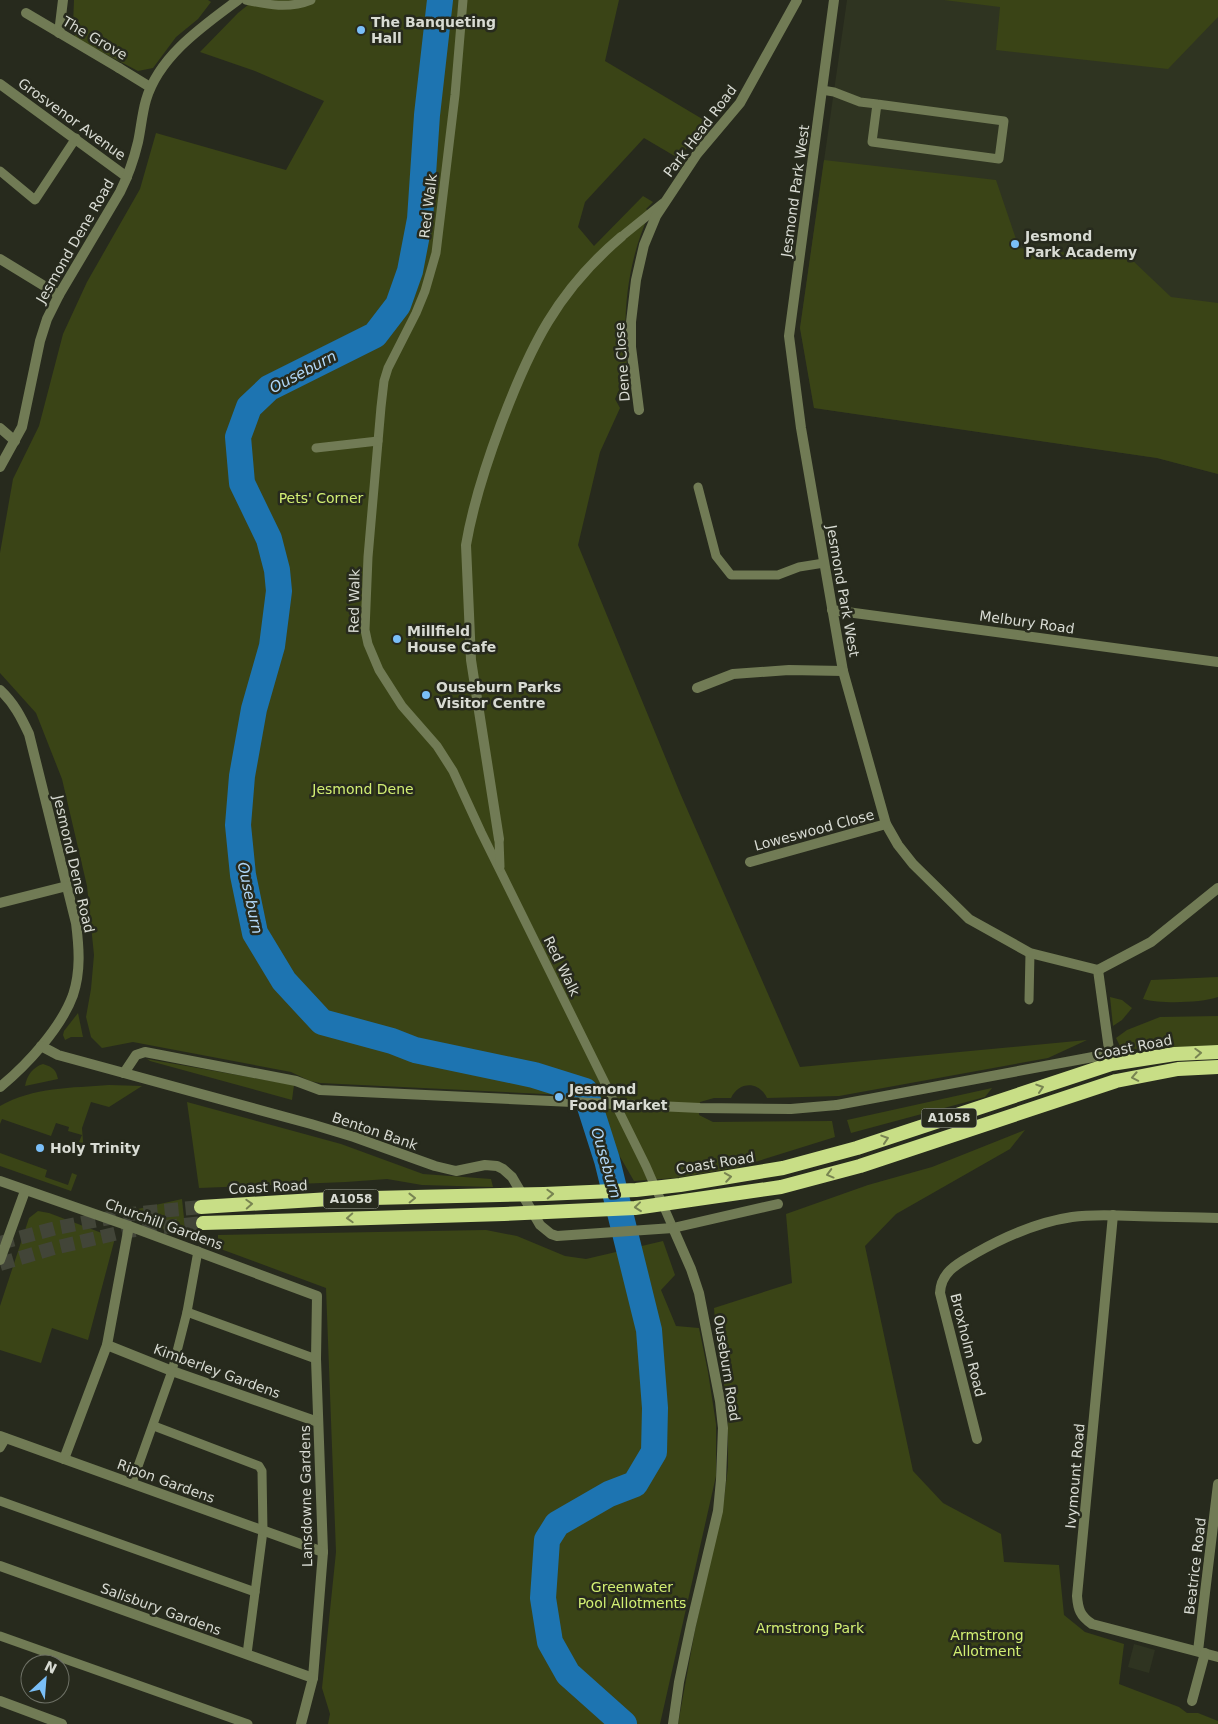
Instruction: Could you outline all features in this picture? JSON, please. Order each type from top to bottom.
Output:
[{"type":"highway","name":"Coast Road","points":[[201,1207],[330,1199],[501,1196],[636,1190],[680,1185],[783,1168],[857,1148],[1110,1059],[1218,1052]]},
{"type":"highway","name":"A1058","points":[[203,1223],[635,1208],[781,1187],[860,1166],[1116,1081],[1178,1069],[1218,1067]]},
{"type":"street","points":[[59,33],[63,0]]},
{"type":"street","name":"Jesmond Dene Road","points":[[0,467],[15,441],[25,418],[40,341],[47,319],[58,296],[127,177],[134,157],[150,87],[171,57],[185,43],[238,0]]},
{"type":"street","name":"Park Head Road","points":[[667,200],[697,154],[740,104],[797,0]]},
{"type":"street","name":"Jesmond Park West","points":[[834,0],[789,336],[801,428],[844,672],[886,824],[898,845],[913,864],[969,919],[1030,953],[1098,970]]},
{"type":"street","name":"The Grove","points":[[26,13],[150,87]]},
{"type":"street","name":"Grosvenor Avenue","points":[[0,84],[127,177]]},
{"type":"street","name":"Dene Close","points":[[639,410],[631,339],[636,280],[644,245],[656,216],[667,200]]},
{"type":"street","points":[[499,839],[471,660],[466,545],[469,527],[490,452],[517,382],[535,343],[557,306],[581,275],[621,237]]},
{"type":"street","points":[[0,259],[58,296]]},
{"type":"street","points":[[0,428],[15,441]]},
{"type":"street","name":"Melbury Road","points":[[832,610],[1218,662]]},
{"type":"street","points":[[697,688],[733,674],[788,670],[844,672]]},
{"type":"street","name":"Jesmond Dene Road","points":[[0,690],[20,713],[28,734],[67,886],[78,938],[78,968],[70,1001],[60,1020],[41,1046],[0,1088]]},
{"type":"street","name":"Loweswood Close","points":[[750,862],[886,824]]},
{"type":"street","points":[[0,903],[67,886]]},
{"type":"street","points":[[124,1073],[136,1055],[144,1052],[296,1081],[320,1090],[700,1108],[771,1109],[837,1105],[1110,1059],[1098,970],[1151,942],[1218,888]]},
{"type":"street","name":"Benton Bank","points":[[41,1046],[58,1055],[363,1140],[435,1166],[456,1170],[485,1165],[498,1166],[512,1177],[540,1226],[551,1234],[564,1236],[674,1228],[778,1204]]},
{"type":"street","name":"Churchill Gardens","points":[[0,1181],[198,1251],[317,1296]]},
{"type":"street","points":[[0,1260],[25,1190]]},
{"type":"street","name":"Broxholm Road","points":[[977,1439],[940,1293],[940,1285],[943,1279],[953,1267],[998,1241],[1036,1225],[1073,1216],[1113,1215],[1218,1218]]},
{"type":"street","name":"Ivymount Road","points":[[1113,1215],[1077,1596],[1078,1605],[1084,1619],[1092,1624],[1218,1657]]},
{"type":"street","points":[[64,1459],[107,1345],[129,1226]]},
{"type":"street","name":"Ouseburn Road","points":[[673,1724],[684,1658],[718,1511],[723,1428],[720,1401],[699,1293],[674,1228]]},
{"type":"street","name":"Lansdowne Gardens","points":[[301,1724],[313,1678],[323,1552],[316,1359],[317,1296]]},
{"type":"street","name":"Kimberley Gardens","points":[[107,1345],[172,1371],[318,1422]]},
{"type":"street","name":"Ripon Gardens","points":[[3,1437],[323,1552]]},
{"type":"street","name":"Beatrice Road","points":[[1192,1701],[1202,1652],[1218,1484]]},
{"type":"street","name":"Salisbury Gardens","points":[[0,1566],[313,1678]]},
{"type":"street","points":[[0,1701],[62,1724]]},
{"type":"lane","points":[[246,0],[266,5],[282,6],[299,5],[311,0]]},
{"type":"lane","name":"Red Walk","points":[[464,0],[455,95],[436,253],[416,313],[388,368],[380,407],[366,614],[368,644],[379,670],[402,706],[438,746],[454,771],[500,870],[646,1166],[674,1228]]},
{"type":"lane","points":[[822,90],[834,92],[860,102],[877,104],[1004,121],[999,159],[872,142],[877,104]]},
{"type":"lane","points":[[0,171],[35,200],[76,138]]},
{"type":"lane","points":[[621,237],[667,200]]},
{"type":"lane","points":[[316,448],[378,441]]},
{"type":"lane","points":[[698,487],[716,556],[731,575],[778,575],[799,567],[824,563]]},
{"type":"lane","points":[[499,839],[500,870]]},
{"type":"lane","points":[[1029,1000],[1030,953]]},
{"type":"lane","points":[[132,1484],[172,1371],[187,1312],[198,1251]]},
{"type":"lane","points":[[187,1312],[316,1359]]},
{"type":"lane","points":[[154,1426],[259,1466],[262,1471],[264,1530],[247,1654]]},
{"type":"lane","points":[[0,1448],[3,1437]]},
{"type":"lane","points":[[0,1501],[255,1592]]},
{"type":"lane","points":[[0,1636],[248,1724]]},
{"type":"shaded area","name":"Jesmond Park Academy","points":[[847,0],[1218,0],[1218,474],[1157,458],[814,408],[800,328]]},
{"type":"shaded area","points":[[1134,1644],[1155,1650],[1149,1673],[1128,1667]]},
{"type":"green space","points":[[74,0],[208,0],[211,2],[198,19],[176,37],[153,68],[138,71],[75,38],[73,25]]},
{"type":"green space","name":"Jesmond Dene","points":[[254,0],[619,0],[605,61],[709,123],[678,158],[644,138],[585,202],[578,227],[594,246],[643,196],[653,202],[646,209],[650,212],[635,253],[627,294],[625,335],[628,379],[620,388],[615,399],[620,408],[600,452],[578,545],[680,793],[800,1067],[1087,1040],[1048,1058],[839,1096],[767,1098],[759,1088],[749,1085],[744,1086],[739,1088],[731,1098],[714,1098],[700,1102],[699,1115],[713,1122],[832,1121],[835,1137],[739,1167],[675,1178],[634,1181],[585,1096],[320,1083],[310,1081],[291,1072],[133,1042],[102,1048],[91,1037],[86,1017],[94,955],[87,886],[62,779],[36,713],[0,673],[0,553],[13,479],[39,426],[63,334],[87,282],[140,189],[156,133],[286,170],[324,101],[255,71],[200,52],[238,13]]},
{"type":"green space","points":[[944,0],[1218,0],[1218,17],[1168,69],[996,50],[1000,7]]},
{"type":"green space","points":[[824,160],[996,180],[1019,248],[1131,259],[1171,297],[1218,303],[1218,474],[1157,458],[814,408],[800,328]]},
{"type":"green space","points":[[1218,977],[1218,997],[1201,1001],[1180,1002],[1160,1002],[1143,999],[1151,980]]},
{"type":"green space","points":[[1110,997],[1122,1000],[1132,1008],[1122,1020],[1113,1026]]},
{"type":"green space","points":[[78,1013],[83,1037],[71,1037],[65,1040],[64,1031]]},
{"type":"green space","points":[[1218,1016],[1218,1045],[1122,1050],[1116,1038],[1127,1030],[1160,1017]]},
{"type":"green space","points":[[147,1059],[294,1085],[292,1100],[150,1061]]},
{"type":"green space","points":[[43,1064],[54,1069],[58,1079],[25,1086],[31,1072]]},
{"type":"green space","points":[[109,1085],[142,1086],[109,1107],[91,1102],[82,1128],[84,1155],[79,1153],[82,1143],[79,1142],[82,1135],[68,1131],[69,1127],[56,1123],[51,1136],[2,1119],[0,1124],[0,1106],[26,1095],[67,1088]]},
{"type":"green space","points":[[992,1088],[985,1097],[851,1133],[847,1120]]},
{"type":"green space","points":[[187,1102],[341,1144],[423,1174],[491,1179],[493,1187],[422,1185],[387,1179],[199,1188]]},
{"type":"green space","name":"Armstrong Park","points":[[1025,1130],[1010,1149],[896,1214],[865,1246],[913,1471],[943,1503],[1001,1534],[1004,1562],[1059,1565],[1064,1615],[1085,1632],[1124,1644],[1119,1684],[1179,1707],[1187,1713],[1198,1713],[1218,1721],[1218,1724],[678,1724],[695,1630],[724,1499],[728,1467],[728,1407],[717,1345],[714,1308],[792,1283],[786,1214],[868,1185],[932,1167]]},
{"type":"green space","points":[[0,1153],[47,1170],[45,1177],[68,1185],[72,1173],[77,1175],[71,1191],[0,1166]]},
{"type":"green space","points":[[182,1199],[186,1237],[120,1213]]},
{"type":"green space","points":[[38,1211],[49,1213],[115,1238],[88,1340],[52,1328],[41,1363],[0,1350],[0,1306],[29,1218]]},
{"type":"green space","name":"Greenwater Pool Allotments","points":[[486,1230],[517,1236],[565,1256],[586,1259],[663,1241],[675,1275],[661,1290],[676,1326],[699,1328],[716,1424],[716,1476],[660,1724],[328,1724],[330,1714],[322,1688],[336,1552],[326,1288],[218,1248],[218,1235]]},
{"type":"waterway","name":"Ouseburn","points":[[440,0],[427,115],[420,219],[410,271],[398,305],[375,335],[269,388],[249,407],[238,437],[242,483],[269,539],[277,570],[279,591],[272,646],[254,709],[242,776],[238,825],[243,875],[255,933],[284,981],[322,1022],[392,1041],[415,1050],[534,1075],[585,1091],[607,1160],[649,1330],[655,1408],[654,1452],[635,1484],[609,1494],[557,1524],[547,1540],[543,1598],[550,1642],[568,1674],[624,1724]]},
{"type":"tunnel","points":[[0,1243],[56,1228],[130,1214],[201,1207]]},
{"type":"tunnel","points":[[0,1264],[54,1248],[127,1231],[203,1223]]},
{"type":"place","name":"The Banqueting Hall","points":[[361,30]]},
{"type":"place","name":"Jesmond Park Academy","points":[[1015,244]]},
{"type":"place","name":"Millfield House Cafe","points":[[397,639]]},
{"type":"place","name":"Ouseburn Parks Visitor Centre","points":[[426,695]]},
{"type":"place","name":"Jesmond Food Market","points":[[559,1097]]},
{"type":"place","name":"Holy Trinity","points":[[40,1148]]},
{"type":"park label","name":"Pets' Corner","points":[[321,498]]},
{"type":"park label","name":"Armstrong Allotment","points":[[987,1644]]}]
